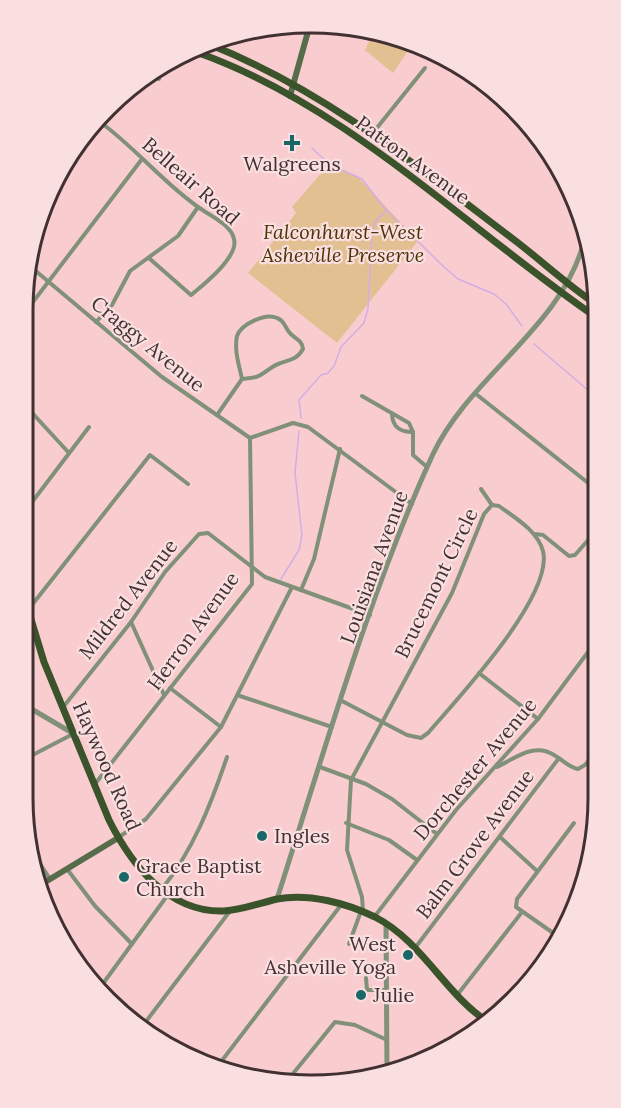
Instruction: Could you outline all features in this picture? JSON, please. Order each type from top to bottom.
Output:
[{"type":"main road","points":[[290,96],[308,33]]},
{"type":"main road","name":"Patton Avenue","points":[[219,49],[294,83],[372,134],[587,297]]},
{"type":"main road","name":"Patton Avenue","points":[[203,55],[231,65],[290,96],[360,141],[588,311]]},
{"type":"main road","name":"Haywood Road","points":[[33,627],[94,784],[118,838],[164,893]]},
{"type":"main road","points":[[46,881],[118,838]]},
{"type":"main road","points":[[164,893],[188,905],[231,910],[277,899],[310,898],[362,912],[386,923],[415,948],[481,1016]]},
{"type":"street","points":[[372,134],[425,68]]},
{"type":"street","name":"Belleair Road","points":[[104,126],[198,207],[225,225],[234,238],[234,250],[213,277],[191,295],[150,260]]},
{"type":"street","points":[[33,302],[142,159]]},
{"type":"street","points":[[96,322],[112,305],[130,272],[150,260],[178,236],[198,207]]},
{"type":"street","name":"Louisiana Avenue","points":[[277,899],[371,616],[428,467],[440,443],[476,394],[528,335],[567,282],[581,248]]},
{"type":"street","name":"Craggy Avenue","points":[[36,271],[162,377],[250,438]]},
{"type":"street","points":[[217,415],[242,379],[236,347],[238,333],[243,326],[268,316],[277,317],[283,321],[290,334],[299,340],[303,349],[297,358],[274,366],[264,376],[242,379]]},
{"type":"street","points":[[476,394],[588,483]]},
{"type":"street","points":[[362,396],[409,423],[413,432],[413,454],[428,467]]},
{"type":"street","points":[[33,415],[69,453]]},
{"type":"street","points":[[392,415],[395,426],[400,430],[413,432]]},
{"type":"street","points":[[250,438],[293,423],[308,427],[412,504]]},
{"type":"street","points":[[33,501],[89,427]]},
{"type":"street","name":"Herron Avenue","points":[[94,784],[252,584],[250,438]]},
{"type":"street","points":[[301,590],[314,559],[340,449]]},
{"type":"street","points":[[33,603],[150,455],[188,484]]},
{"type":"street","points":[[481,489],[492,505]]},
{"type":"street","name":"Brucemont Circle","points":[[351,780],[452,593],[484,514],[492,505],[499,506],[535,534],[543,535],[569,556],[575,555],[588,540]]},
{"type":"street","name":"Mildred Avenue","points":[[63,707],[131,622],[165,572],[199,534],[208,533],[253,569],[292,587],[371,616]]},
{"type":"street","points":[[342,701],[407,735],[421,738],[428,734],[525,613],[542,564],[543,552],[535,534]]},
{"type":"street","points":[[118,838],[146,819],[221,727],[239,696],[254,659],[292,587]]},
{"type":"street","points":[[131,622],[164,695]]},
{"type":"street","name":"Dorchester Avenue","points":[[374,917],[436,834],[538,718],[588,651]]},
{"type":"street","points":[[479,673],[538,718]]},
{"type":"street","points":[[170,688],[221,727]]},
{"type":"street","points":[[239,696],[333,727]]},
{"type":"street","points":[[33,710],[74,734]]},
{"type":"street","points":[[33,754],[74,734]]},
{"type":"street","points":[[494,769],[529,751],[541,749],[559,758],[569,767],[578,769],[588,761]]},
{"type":"street","points":[[104,982],[132,944],[188,850],[209,809],[227,758]]},
{"type":"street","name":"Balm Grove Avenue","points":[[415,948],[559,758]]},
{"type":"street","points":[[320,767],[366,784],[392,799],[436,834]]},
{"type":"street","points":[[349,944],[362,912],[362,897],[348,858],[346,823],[351,780]]},
{"type":"street","points":[[346,823],[389,840],[417,861]]},
{"type":"street","points":[[553,933],[516,907],[517,899],[574,823]]},
{"type":"street","points":[[500,837],[537,871]]},
{"type":"street","points":[[41,866],[50,879]]},
{"type":"street","points":[[67,869],[95,906],[132,944]]},
{"type":"street","points":[[222,1060],[341,905]]},
{"type":"street","points":[[146,1021],[231,910]]},
{"type":"street","points":[[458,994],[522,912]]},
{"type":"street","points":[[386,923],[387,1064]]},
{"type":"street","points":[[366,978],[367,990],[387,990]]},
{"type":"street","points":[[293,1074],[335,1022],[355,1025],[388,1040]]},
{"type":"green space","points":[[370,39],[408,51],[393,73],[365,50]]},
{"type":"green space","name":"Falconhurst-West Asheville Preserve","points":[[333,165],[359,178],[418,241],[337,343],[248,273],[296,213],[292,207],[323,171],[327,173]]},
{"type":"waterway","points":[[312,148],[329,164],[362,179],[386,210],[444,267],[458,279],[494,294],[506,304],[522,326]]},
{"type":"waterway","points":[[301,418],[299,400],[321,375],[328,373],[334,366],[341,347],[364,323],[368,309],[372,235],[375,222],[386,211]]},
{"type":"waterway","points":[[534,344],[588,390]]},
{"type":"waterway","points":[[281,579],[299,550],[302,535],[295,473],[299,431]]},
{"type":"place","name":"Walgreens","points":[[292,143]]},
{"type":"place","name":"Ingles","points":[[262,836]]},
{"type":"place","name":"Grace Baptist Church","points":[[124,877]]},
{"type":"place","name":"West Asheville Yoga","points":[[408,955]]},
{"type":"place","name":"Julie","points":[[361,995]]}]
